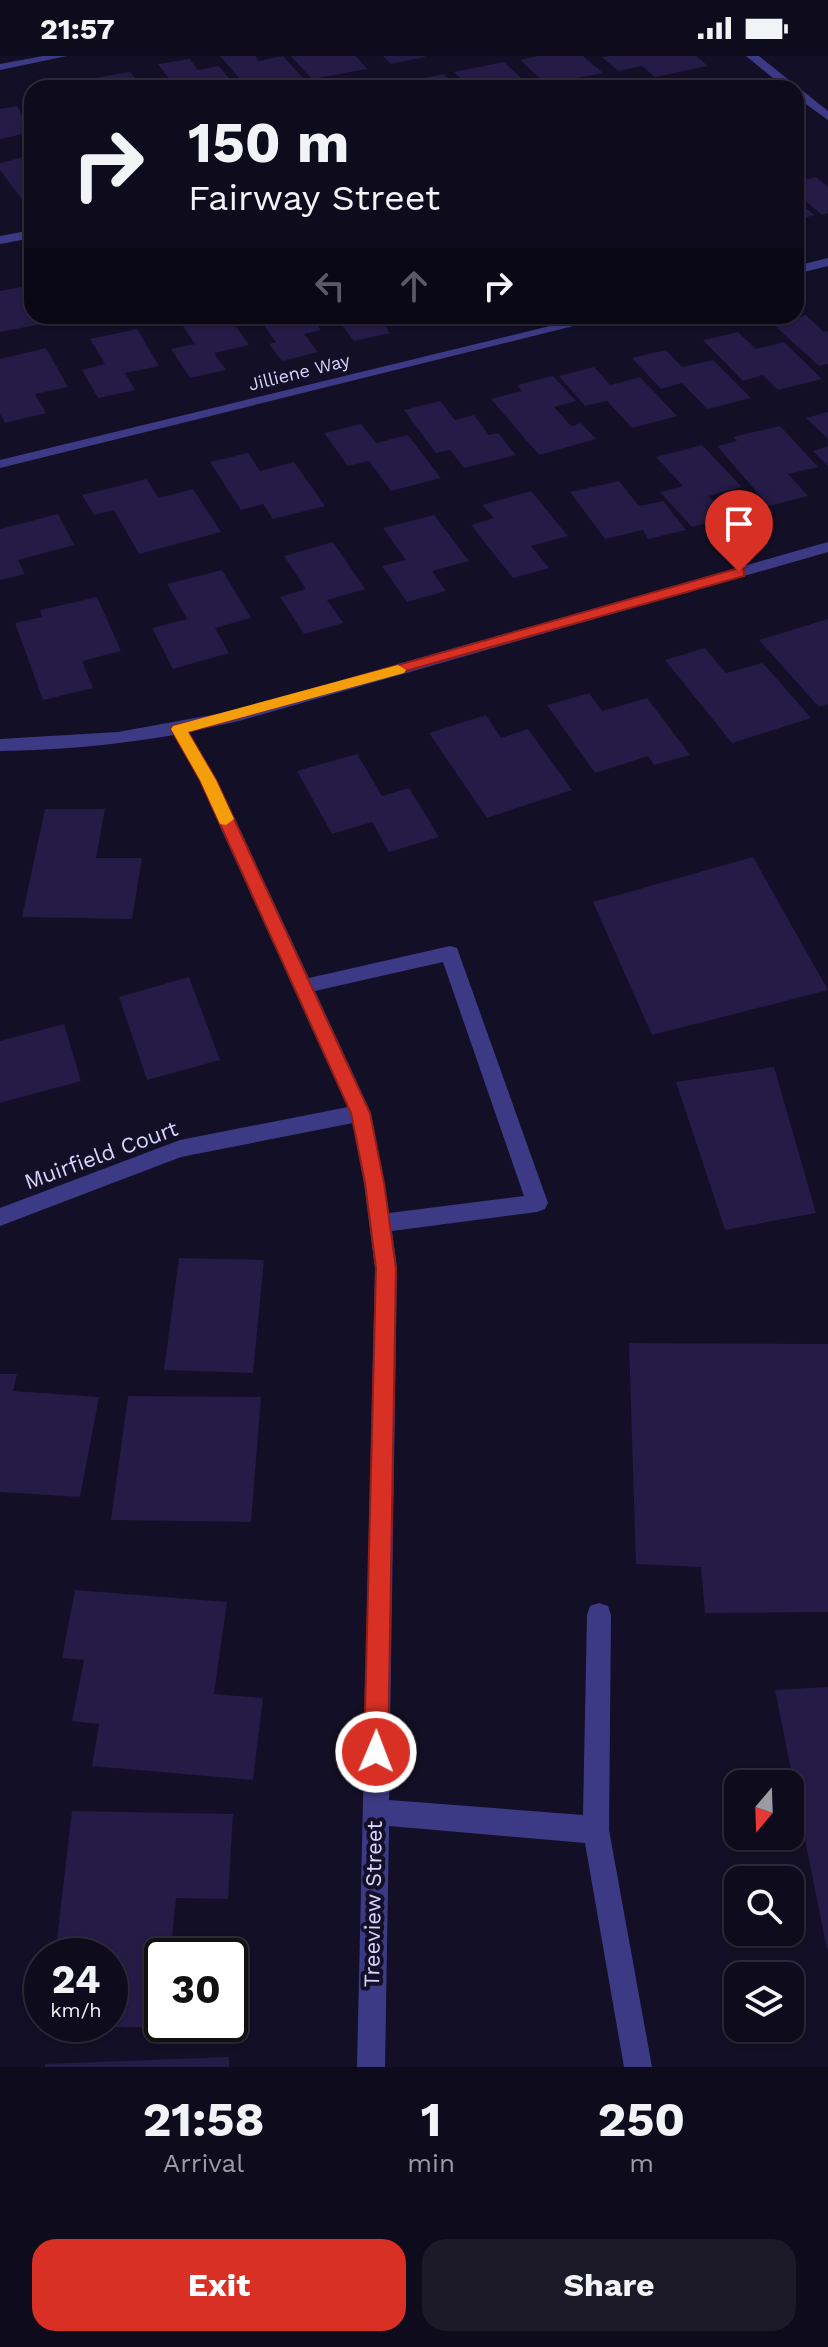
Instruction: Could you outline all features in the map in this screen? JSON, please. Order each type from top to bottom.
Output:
[{"type":"street","points":[[0,67],[61,56]]},
{"type":"street","points":[[752,56],[782,80]]},
{"type":"street","points":[[804,97],[828,117]]},
{"type":"street","points":[[0,240],[24,236]]},
{"type":"street","points":[[804,268],[828,262]]},
{"type":"street","name":"Jilliene Way","points":[[0,464],[574,324]]},
{"type":"street","points":[[0,745],[37,745],[179,729],[233,717],[828,547]]},
{"type":"street","name":"Treeview Street","points":[[179,729],[208,780],[361,1113],[386,1268],[371,2067]]},
{"type":"street","points":[[302,987],[450,953],[537,1203],[379,1223]]},
{"type":"street","name":"Muirfield Court","points":[[0,1217],[180,1149],[361,1113]]},
{"type":"street","points":[[599,1615],[596,1830],[638,2067]]},
{"type":"street","points":[[375,1812],[596,1830]]},
{"type":"building","points":[[220,56],[255,56],[259,61],[283,56],[305,80],[241,80]]},
{"type":"building","points":[[291,56],[356,56],[367,69],[312,79]]},
{"type":"building","points":[[383,56],[425,56],[425,57],[391,64]]},
{"type":"building","points":[[538,56],[583,56],[603,73],[577,78],[579,80],[541,80],[520,60]]},
{"type":"building","points":[[696,56],[708,66],[655,77],[642,66],[618,71],[602,57]]},
{"type":"building","points":[[190,59],[198,70],[219,66],[230,80],[170,80],[158,64]]},
{"type":"building","points":[[504,62],[523,80],[462,80],[454,72]]},
{"type":"building","points":[[130,72],[136,80],[101,80],[99,77]]},
{"type":"building","points":[[444,74],[450,80],[413,80]]},
{"type":"building","points":[[17,106],[24,118],[24,134],[0,139],[0,109]]},
{"type":"building","points":[[24,157],[24,202],[0,170],[0,163]]},
{"type":"building","points":[[816,177],[828,187],[828,213],[822,215],[804,200],[804,180]]},
{"type":"building","points":[[804,207],[815,215],[804,218]]},
{"type":"building","points":[[24,286],[24,324],[42,324],[0,332],[0,291]]},
{"type":"building","points":[[804,316],[824,332],[828,331],[828,364],[819,366],[773,324],[804,324]]},
{"type":"building","points":[[181,324],[235,324],[249,345],[214,353],[226,370],[190,378],[171,349],[195,344]]},
{"type":"building","points":[[263,324],[316,324],[321,330],[304,334],[318,352],[282,361],[269,344],[276,342]]},
{"type":"building","points":[[341,324],[384,324],[390,333],[354,341]]},
{"type":"building","points":[[137,329],[159,366],[125,373],[135,390],[98,398],[82,370],[105,364],[90,339]]},
{"type":"building","points":[[738,332],[756,349],[784,342],[822,379],[778,390],[763,375],[743,381],[703,340]]},
{"type":"building","points":[[46,348],[68,387],[35,394],[46,413],[5,423],[0,414],[0,359]]},
{"type":"building","points":[[666,350],[682,367],[713,360],[751,398],[707,409],[682,383],[661,389],[632,358]]},
{"type":"building","points":[[594,367],[610,385],[640,377],[677,416],[632,428],[607,401],[585,406],[559,376]]},
{"type":"building","points":[[553,376],[576,401],[554,407],[571,426],[581,423],[596,439],[539,455],[491,399],[522,391],[517,385]]},
{"type":"building","points":[[440,401],[455,420],[474,415],[489,435],[498,433],[516,455],[464,468],[450,450],[436,453],[404,410]]},
{"type":"building","points":[[828,412],[828,439],[806,418]]},
{"type":"building","points":[[361,424],[376,443],[408,435],[441,478],[391,491],[369,461],[348,466],[324,433]]},
{"type":"building","points":[[780,426],[818,467],[788,474],[808,496],[769,506],[717,446],[737,441],[733,437]]},
{"type":"building","points":[[702,445],[742,487],[709,496],[728,517],[692,527],[660,492],[683,486],[656,457]]},
{"type":"building","points":[[828,446],[828,466],[813,451]]},
{"type":"building","points":[[248,453],[260,471],[294,462],[325,506],[273,519],[263,504],[241,510],[210,462]]},
{"type":"building","points":[[147,479],[158,498],[193,489],[221,532],[139,554],[114,510],[94,515],[82,495]]},
{"type":"building","points":[[619,481],[639,506],[663,501],[686,530],[648,539],[643,530],[605,539],[570,492]]},
{"type":"building","points":[[531,491],[568,536],[531,546],[549,568],[513,578],[471,525],[494,518],[482,505]]},
{"type":"building","points":[[58,514],[74,545],[18,560],[25,574],[0,580],[0,529]]},
{"type":"building","points":[[434,515],[469,561],[432,571],[446,591],[407,602],[382,566],[406,560],[383,528]]},
{"type":"building","points":[[333,542],[365,589],[327,600],[343,623],[304,634],[280,597],[306,589],[284,556]]},
{"type":"building","points":[[222,570],[251,618],[215,628],[229,653],[173,669],[152,628],[187,619],[167,584]]},
{"type":"building","points":[[97,597],[121,651],[82,661],[93,688],[43,700],[15,623],[42,617],[40,610]]},
{"type":"building","points":[[828,619],[828,704],[819,707],[759,640]]},
{"type":"building","points":[[705,648],[726,673],[763,663],[811,718],[732,743],[665,660]]},
{"type":"building","points":[[589,693],[602,711],[647,698],[690,755],[654,765],[648,756],[595,773],[547,705]]},
{"type":"building","points":[[486,715],[501,738],[528,729],[572,790],[487,818],[429,733]]},
{"type":"building","points":[[357,754],[382,796],[409,788],[439,837],[389,852],[372,822],[332,834],[297,771]]},
{"type":"building","points":[[45,809],[105,809],[96,858],[142,858],[132,919],[22,917]]},
{"type":"building","points":[[753,857],[828,990],[652,1035],[593,902]]},
{"type":"building","points":[[189,977],[220,1060],[147,1080],[119,997]]},
{"type":"building","points":[[64,1024],[81,1081],[0,1103],[0,1041]]},
{"type":"building","points":[[774,1067],[816,1213],[725,1230],[676,1082]]},
{"type":"building","points":[[179,1258],[264,1260],[253,1373],[164,1370]]},
{"type":"building","points":[[629,1343],[828,1344],[828,1612],[705,1613],[701,1567],[636,1564]]},
{"type":"building","points":[[0,1374],[17,1374],[13,1391],[99,1397],[80,1497],[0,1492]]},
{"type":"building","points":[[128,1396],[261,1397],[251,1522],[111,1520]]},
{"type":"building","points":[[75,1590],[227,1602],[214,1694],[263,1698],[253,1780],[92,1766],[99,1724],[72,1721],[84,1660],[62,1658]]},
{"type":"building","points":[[828,1687],[828,1949],[804,1834],[804,1770],[791,1770],[775,1690]]},
{"type":"building","points":[[72,1811],[233,1814],[228,1899],[176,1898],[172,1938],[144,1938],[144,2027],[128,2027],[128,1938],[57,1938]]},
{"type":"building","points":[[229,2057],[229,2067],[45,2067],[45,2064]]},
{"type":"slow traffic","points":[[226,819],[179,729],[233,717],[398,670]]},
{"type":"route","points":[[376,1752],[386,1268],[375,1183],[361,1113],[208,780],[179,729],[233,717],[739,572]]}]
